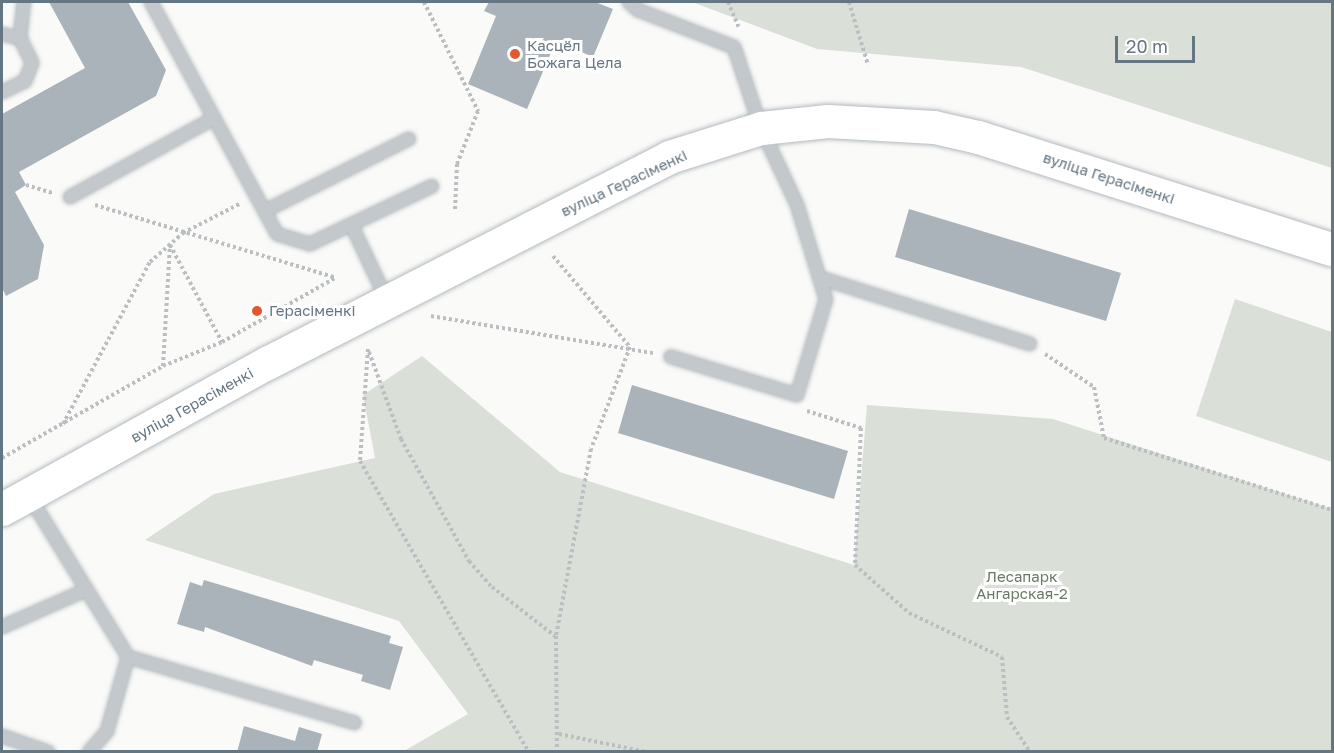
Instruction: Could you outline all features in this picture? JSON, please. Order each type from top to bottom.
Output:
[{"type":"street","name":"вуліца Герасіменкі","points":[[15,502],[387,301],[669,157],[761,128],[828,121],[934,127],[978,136],[1332,249]]},
{"type":"lane","points":[[2,92],[18,87],[30,73],[30,54],[20,38],[24,2]]},
{"type":"lane","points":[[151,2],[278,234],[295,242],[310,244],[432,186]]},
{"type":"lane","points":[[629,2],[638,10],[734,47],[761,128],[797,206],[826,299],[797,395],[671,357]]},
{"type":"lane","points":[[2,34],[20,38]]},
{"type":"lane","points":[[70,197],[214,118]]},
{"type":"lane","points":[[265,211],[409,139]]},
{"type":"lane","points":[[352,226],[387,301]]},
{"type":"lane","points":[[821,278],[1030,344]]},
{"type":"lane","points":[[15,502],[86,590],[128,657],[355,723]]},
{"type":"lane","points":[[2,627],[86,590]]},
{"type":"lane","points":[[89,752],[107,731],[128,657]]},
{"type":"lane","points":[[2,736],[48,752]]},
{"type":"path","points":[[424,2],[478,111],[457,164],[455,210]]},
{"type":"path","points":[[849,2],[868,65]]},
{"type":"path","points":[[2,458],[163,366],[222,342],[335,278],[26,185]]},
{"type":"path","points":[[63,424],[150,262],[183,233],[256,195]]},
{"type":"path","points":[[170,245],[222,342]]},
{"type":"path","points":[[163,366],[170,245]]},
{"type":"path","points":[[553,256],[630,347]]},
{"type":"path","points":[[431,316],[630,347],[671,357]]},
{"type":"path","points":[[1030,344],[1094,387],[1104,438],[1332,510]]},
{"type":"path","points":[[557,752],[559,734],[556,636],[591,449],[630,347]]},
{"type":"path","points":[[529,752],[360,461],[368,349],[401,439],[468,561],[492,587],[556,636]]},
{"type":"path","points":[[797,395],[794,407],[861,428],[855,565],[909,613],[1002,657],[1006,717],[1030,752]]},
{"type":"path","points":[[559,734],[647,752]]},
{"type":"green space","points":[[692,2],[1332,2],[1332,168],[1021,67],[817,49]]},
{"type":"green space","points":[[1235,299],[1332,332],[1332,462],[1196,416]]},
{"type":"green space","name":"Лесапарк Ангарская-2","points":[[422,356],[560,472],[854,565],[867,405],[1053,419],[1332,509],[1332,751],[404,751],[468,714],[399,621],[145,540],[214,494],[375,458],[363,395]]},
{"type":"building","points":[[49,2],[128,2],[166,70],[156,96],[19,172],[26,185],[15,192],[44,245],[38,279],[6,296],[2,288],[2,114],[85,68]]},
{"type":"building","name":"Касцёл Божага Цела","points":[[489,2],[595,2],[613,9],[593,57],[556,41],[527,109],[468,84],[496,16],[484,11]]},
{"type":"building","points":[[909,209],[1121,273],[1106,321],[895,257]]},
{"type":"building","points":[[632,385],[848,451],[834,499],[618,433]]},
{"type":"building","points":[[204,580],[391,636],[389,643],[403,647],[390,690],[361,681],[363,675],[314,660],[312,666],[205,627],[204,632],[177,624],[190,582],[202,586]]},
{"type":"building","points":[[244,726],[295,741],[299,727],[322,734],[317,752],[237,752]]},
{"type":"place","name":"Касцёл Божага Цела","points":[[515,54]]},
{"type":"place","name":"Герасіменкі","points":[[257,311]]}]
